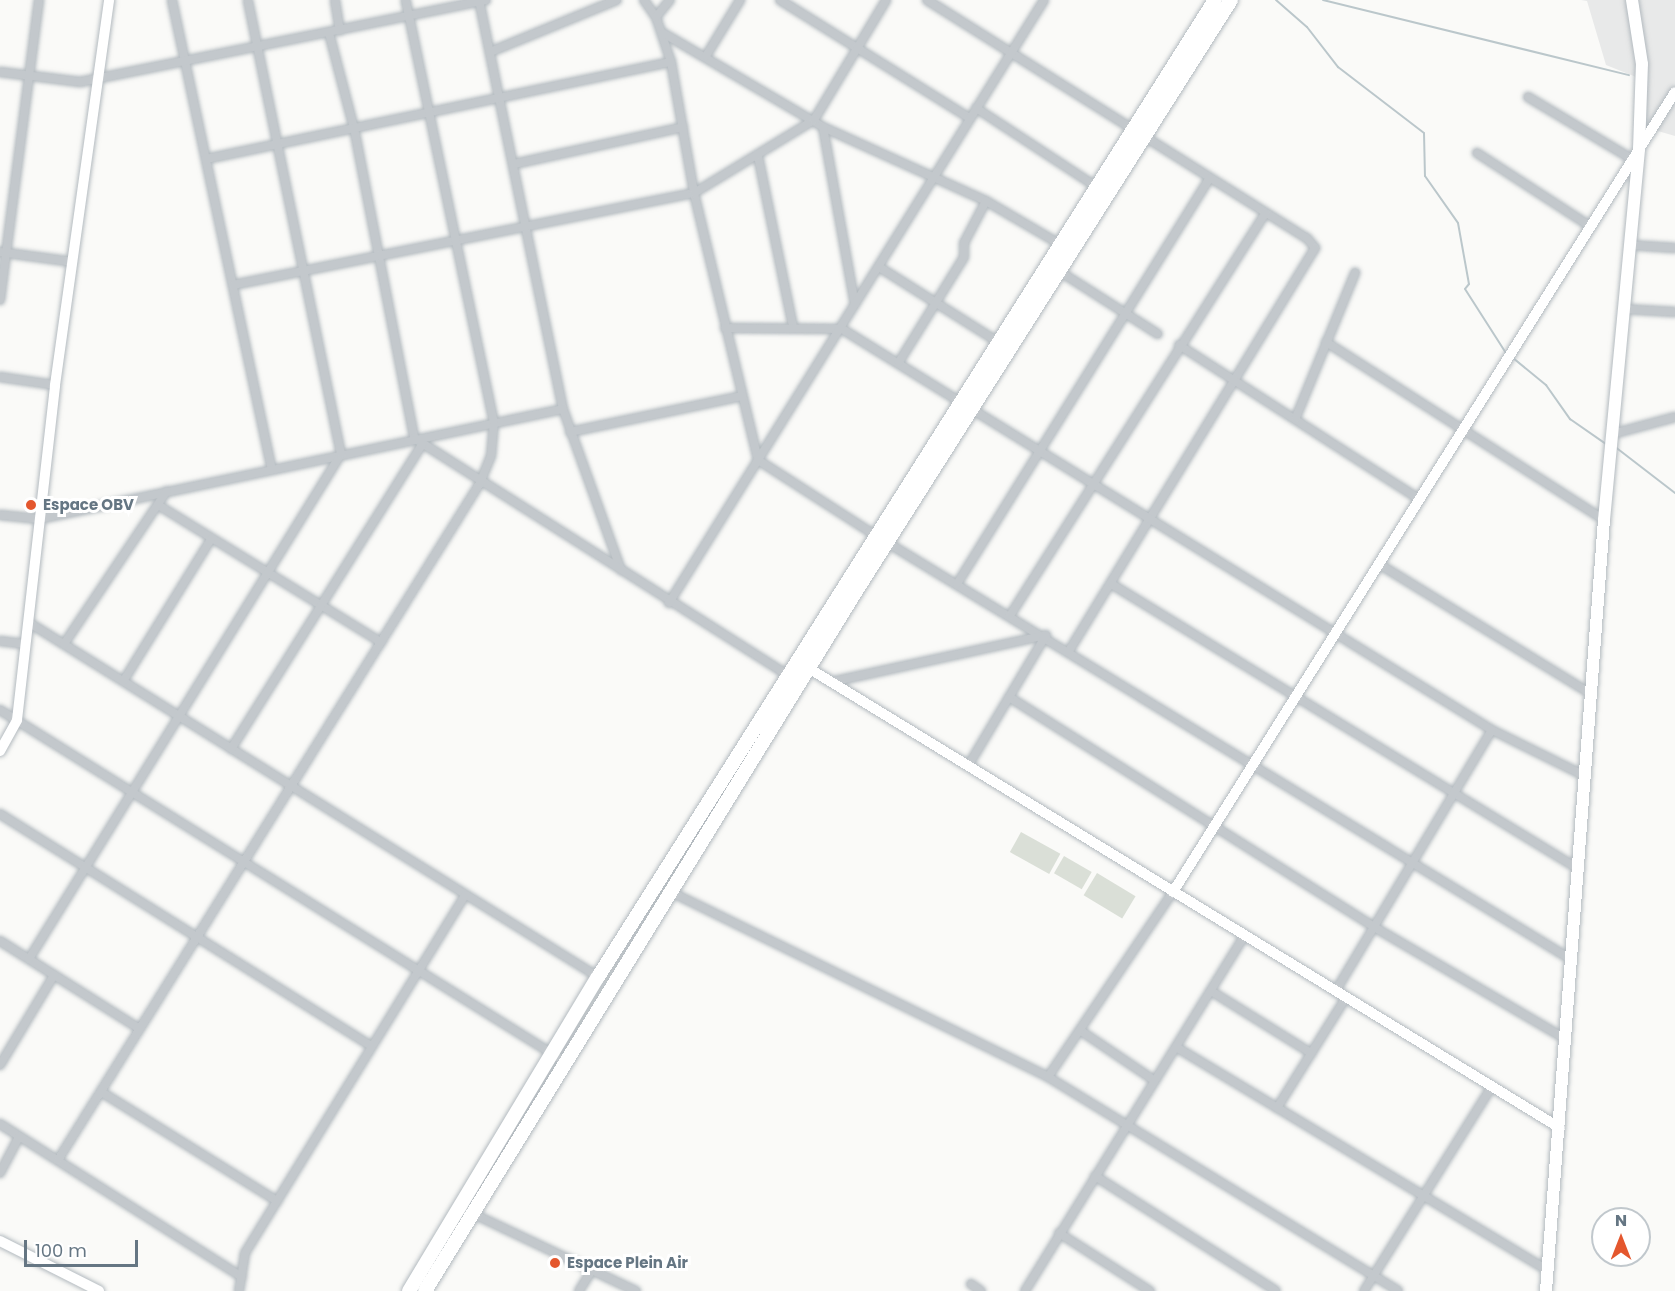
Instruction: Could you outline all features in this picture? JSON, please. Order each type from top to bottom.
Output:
[{"type":"highway","points":[[425,1291],[472,1213],[558,1057],[598,977],[795,681],[810,669],[888,543],[967,404],[998,342],[1058,243],[1215,0]]},
{"type":"highway","points":[[409,1291],[459,1207],[671,892],[795,681],[875,535],[1059,271],[1231,0]]},
{"type":"main road","points":[[1546,1291],[1580,870],[1604,520],[1629,245],[1642,64],[1632,0]]},
{"type":"street","points":[[0,300],[3,252],[39,0]]},
{"type":"street","points":[[0,751],[17,720],[55,385],[109,0]]},
{"type":"street","points":[[172,0],[272,469]]},
{"type":"street","points":[[29,959],[341,454],[248,0]]},
{"type":"street","points":[[335,0],[340,31]]},
{"type":"street","points":[[58,1160],[103,1093],[196,934],[480,483],[491,456],[494,423],[406,0]]},
{"type":"street","points":[[490,52],[617,0]]},
{"type":"street","points":[[644,0],[656,17],[663,33],[671,62],[694,193],[758,460],[875,535]]},
{"type":"street","points":[[656,17],[670,0]]},
{"type":"street","points":[[706,56],[740,0]]},
{"type":"street","points":[[780,0],[968,117]]},
{"type":"street","points":[[233,285],[528,230],[694,193],[814,120],[886,0]]},
{"type":"street","points":[[927,0],[1014,52],[1144,138],[1265,213],[1315,248],[1113,585],[1070,650]]},
{"type":"street","points":[[669,603],[842,329],[968,117],[1014,52],[1044,0]]},
{"type":"street","points":[[0,72],[80,82],[183,60],[410,18],[481,1],[563,410],[621,571]]},
{"type":"street","points":[[328,33],[354,128],[414,438],[480,483],[795,681]]},
{"type":"street","points":[[663,33],[706,56],[823,127],[986,201],[1058,243]]},
{"type":"street","points":[[206,159],[499,95],[671,62]]},
{"type":"street","points":[[1048,1077],[1173,892],[1675,92]]},
{"type":"street","points":[[1528,97],[1635,154]]},
{"type":"street","points":[[976,108],[1095,186]]},
{"type":"street","points":[[514,164],[683,127]]},
{"type":"street","points":[[823,127],[855,304]]},
{"type":"street","points":[[1477,153],[1590,226]]},
{"type":"street","points":[[758,156],[793,326]]},
{"type":"street","points":[[957,584],[1210,178]]},
{"type":"street","points":[[898,362],[964,256],[964,243],[986,201]]},
{"type":"street","points":[[1011,614],[1179,345],[1265,213]]},
{"type":"street","points":[[1629,245],[1675,248]]},
{"type":"street","points":[[3,252],[72,262]]},
{"type":"street","points":[[879,267],[998,342]]},
{"type":"street","points":[[1059,271],[1158,334]]},
{"type":"street","points":[[1296,417],[1355,273]]},
{"type":"street","points":[[1623,309],[1675,312]]},
{"type":"street","points":[[725,328],[793,326],[842,329],[967,404],[1492,730],[1586,776]]},
{"type":"street","points":[[1326,342],[1604,520]]},
{"type":"street","points":[[1179,345],[1296,417],[1419,499]]},
{"type":"street","points":[[0,377],[55,385]]},
{"type":"street","points":[[570,432],[742,396]]},
{"type":"street","points":[[0,516],[39,519],[414,438],[563,410]]},
{"type":"street","points":[[1612,434],[1675,417]]},
{"type":"street","points":[[231,749],[422,444]]},
{"type":"street","points":[[64,644],[167,491]]},
{"type":"street","points":[[158,505],[381,642]]},
{"type":"street","points":[[124,680],[211,539]]},
{"type":"street","points":[[888,543],[1046,635],[1413,864],[1572,960]]},
{"type":"street","points":[[1379,564],[1591,694]]},
{"type":"street","points":[[1113,585],[1452,796],[1580,870]]},
{"type":"street","points":[[28,621],[124,680],[290,788],[598,977]]},
{"type":"street","points":[[831,682],[1046,635]]},
{"type":"street","points":[[968,766],[1046,635]]},
{"type":"street","points":[[0,641],[25,644]]},
{"type":"street","points":[[810,669],[1345,999],[1560,1128]]},
{"type":"street","points":[[1009,697],[1374,927],[1566,1039]]},
{"type":"street","points":[[0,711],[244,859],[558,1057]]},
{"type":"street","points":[[1335,992],[1492,730]]},
{"type":"street","points":[[0,814],[196,934],[370,1046]]},
{"type":"street","points":[[671,892],[1048,1077],[1398,1291]]},
{"type":"street","points":[[238,1291],[245,1252],[465,895]]},
{"type":"street","points":[[1025,1291],[1244,937]]},
{"type":"street","points":[[0,941],[140,1029]]},
{"type":"street","points":[[0,1065],[54,975]]},
{"type":"street","points":[[1211,991],[1311,1053]]},
{"type":"street","points":[[1277,1108],[1345,999]]},
{"type":"street","points":[[1081,1031],[1155,1082]]},
{"type":"street","points":[[1176,1047],[1547,1270]]},
{"type":"street","points":[[1364,1291],[1425,1197],[1492,1086]]},
{"type":"street","points":[[103,1093],[277,1201]]},
{"type":"street","points":[[0,1124],[242,1277]]},
{"type":"street","points":[[0,1173],[20,1137]]},
{"type":"street","points":[[1095,1176],[1276,1291]]},
{"type":"street","points":[[459,1207],[636,1291]]},
{"type":"street","points":[[1059,1233],[1150,1291]]},
{"type":"street","points":[[0,1241],[99,1291]]},
{"type":"street","points":[[579,1291],[592,1269]]},
{"type":"street","points":[[971,1284],[981,1291]]},
{"type":"shaded area","points":[[1581,0],[1675,0],[1675,136],[1644,127],[1641,79],[1606,65],[1587,1]]},
{"type":"shaded area","points":[[1021,832],[1060,854],[1049,874],[1010,852]]},
{"type":"shaded area","points":[[1064,856],[1092,872],[1082,889],[1054,873]]},
{"type":"shaded area","points":[[1097,873],[1136,896],[1122,918],[1084,895]]},
{"type":"waterway","points":[[1276,0],[1307,27],[1338,67],[1424,133],[1425,176],[1458,223],[1469,284],[1465,289],[1506,353]]},
{"type":"waterway","points":[[1323,0],[1629,75]]},
{"type":"waterway","points":[[1513,358],[1546,385],[1570,419],[1606,444]]},
{"type":"waterway","points":[[1614,446],[1675,493]]},
{"type":"place","name":"Espace OBV","points":[[31,505]]},
{"type":"place","name":"Espace Plein Air","points":[[555,1263]]}]
